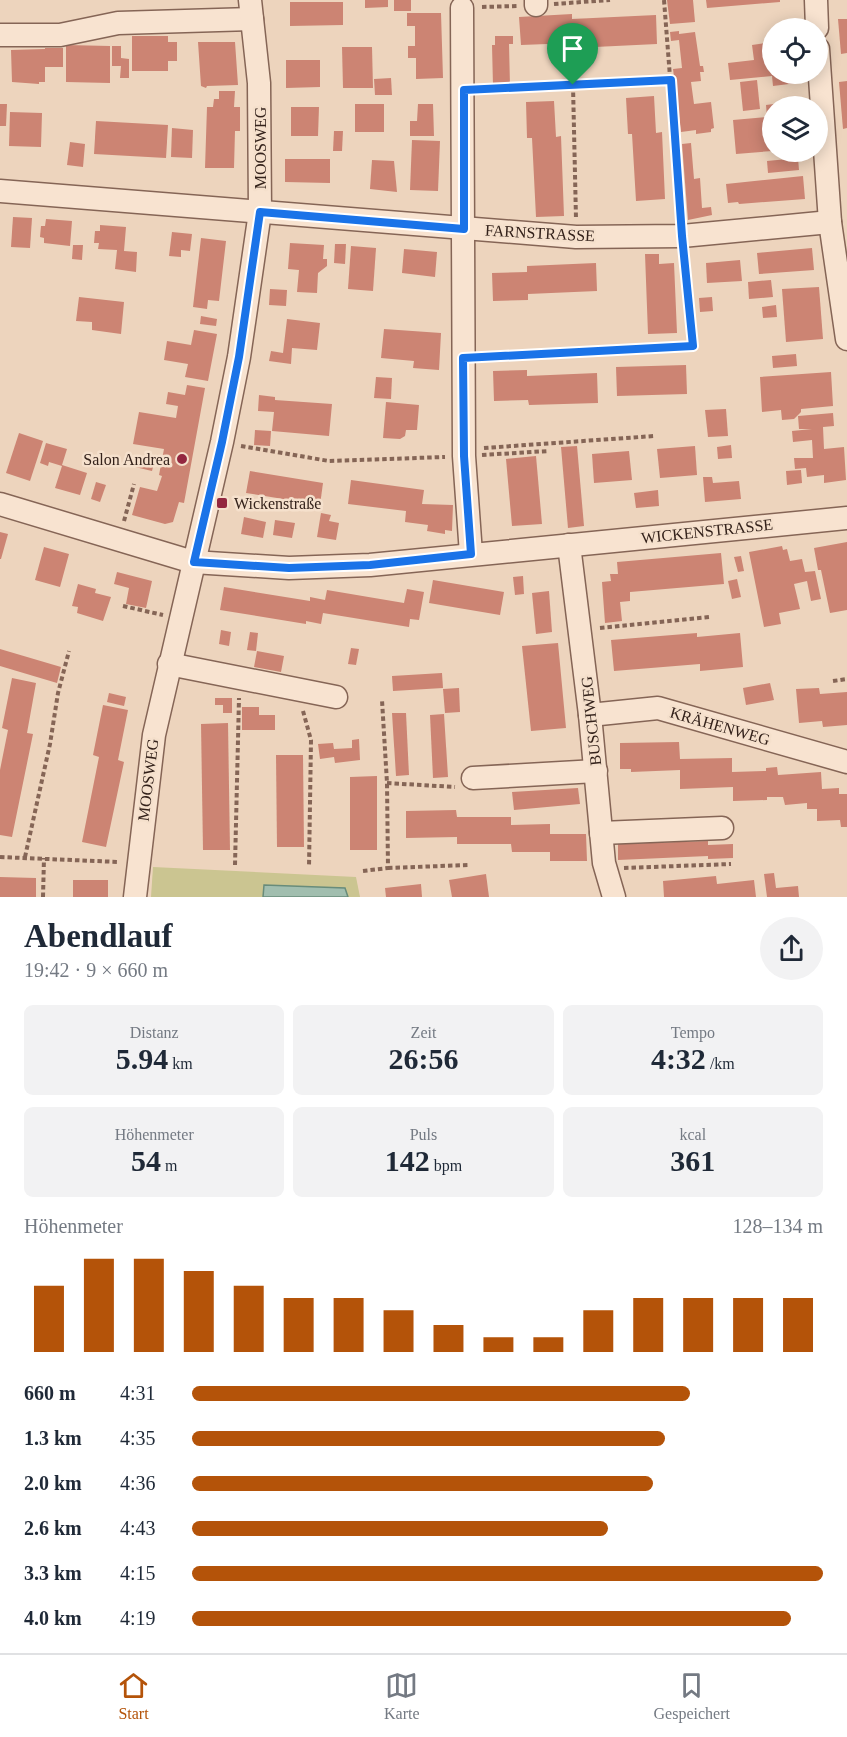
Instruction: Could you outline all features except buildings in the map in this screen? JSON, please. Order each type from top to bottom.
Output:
[{"type":"street","points":[[816,0],[817,18]]},
{"type":"street","points":[[462,8],[464,453],[471,554]]},
{"type":"street","name":"MOOSWEG","points":[[0,35],[60,35],[118,23],[251,10],[259,83],[260,212],[239,357],[222,442],[154,735],[137,862],[135,897]]},
{"type":"street","points":[[820,84],[830,222],[847,339]]},
{"type":"street","name":"FARNSTRASSE","points":[[0,191],[576,237],[682,236],[830,222]]},
{"type":"street","name":"WICKENSTRASSE","points":[[0,504],[194,562],[289,568],[370,565],[847,518]]},
{"type":"street","name":"BUSCHWEG","points":[[569,545],[581,630],[601,833],[606,868],[614,897]]},
{"type":"street","points":[[169,664],[239,680],[336,697]]},
{"type":"street","name":"KRÄHENWEG","points":[[590,715],[658,708],[847,762]]},
{"type":"street","points":[[473,778],[596,771]]},
{"type":"street","points":[[601,833],[722,828]]},
{"type":"path","points":[[462,8],[536,2],[610,0]]},
{"type":"path","points":[[463,358],[693,346],[664,0]]},
{"type":"path","points":[[464,90],[671,80]]},
{"type":"path","points":[[573,85],[576,237]]},
{"type":"path","points":[[222,442],[329,461],[464,453],[654,436]]},
{"type":"path","points":[[464,453],[549,451]]},
{"type":"path","points":[[119,540],[134,484]]},
{"type":"path","points":[[123,606],[180,620]]},
{"type":"path","points":[[581,630],[710,617]]},
{"type":"path","points":[[25,857],[50,744],[58,693],[69,651]]},
{"type":"path","points":[[833,681],[847,679]]},
{"type":"path","points":[[235,864],[239,680]]},
{"type":"path","points":[[296,690],[311,740],[309,867]]},
{"type":"path","points":[[382,700],[387,783],[388,868]]},
{"type":"path","points":[[387,783],[470,788],[473,778]]},
{"type":"path","points":[[0,857],[137,862]]},
{"type":"path","points":[[43,897],[44,858]]},
{"type":"path","points":[[606,868],[731,864]]},
{"type":"path","points":[[363,871],[468,865]]},
{"type":"shaded area","points":[[153,867],[356,877],[360,897],[151,897]]},
{"type":"shaded area","points":[[264,885],[345,888],[348,897],[263,897]]},
{"type":"place","name":"Salon Andrea","points":[[182,459]]},
{"type":"place","name":"Wickenstraße","points":[[222,503]]},
{"type":"route","points":[[671,80],[682,236],[693,346],[463,358],[464,456],[471,554],[370,565],[289,568],[194,562],[239,357],[260,212],[464,229],[464,90],[573,85],[671,80]]}]
